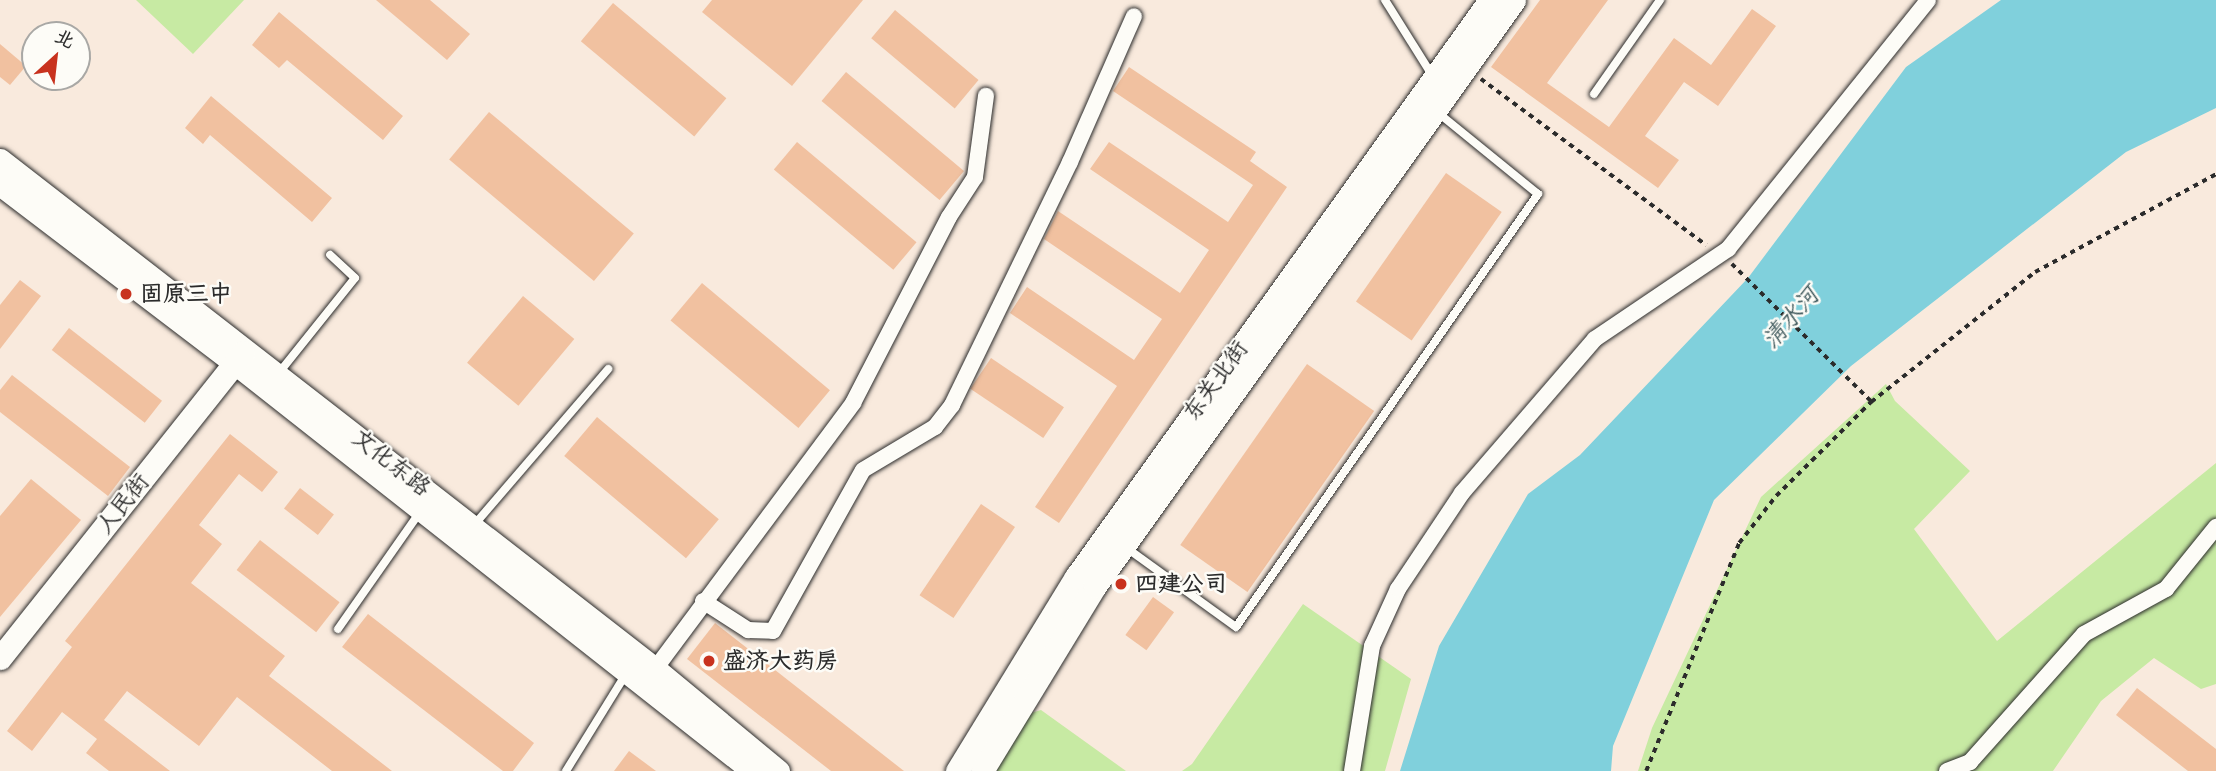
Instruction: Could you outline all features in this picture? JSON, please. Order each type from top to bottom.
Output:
[{"type":"main road","name":"东关北街","points":[[957,771],[1076,577],[1490,0]]},
{"type":"main road","name":"东关北街","points":[[982,771],[1123,546],[1514,0]]},
{"type":"main road","name":"文化东路","points":[[0,160],[273,382],[472,527],[655,669],[778,771]]},
{"type":"main road","name":"文化东路","points":[[0,184],[240,356]]},
{"type":"main road","name":"人民街","points":[[0,658],[240,356]]},
{"type":"main road","name":"文化东路","points":[[273,382],[422,509],[753,771]]},
{"type":"street","points":[[1352,771],[1372,646],[1398,589],[1462,493],[1595,339],[1720,255],[1928,0]]},
{"type":"street","points":[[703,601],[748,631],[773,631],[863,470],[935,426],[952,405],[1070,162],[1134,16]]},
{"type":"street","points":[[655,669],[853,403],[949,217],[975,177],[986,96]]},
{"type":"street","points":[[1947,771],[1970,762],[2084,634],[2166,589],[2216,527]]},
{"type":"lane","points":[[1385,0],[1434,78]]},
{"type":"lane","points":[[1594,94],[1660,0]]},
{"type":"lane","points":[[1123,546],[1236,627],[1538,194],[1435,110]]},
{"type":"lane","points":[[273,382],[355,278],[330,256]]},
{"type":"lane","points":[[472,527],[608,369]]},
{"type":"lane","points":[[338,629],[422,509]]},
{"type":"lane","points":[[566,771],[628,672]]},
{"type":"path","points":[[1466,67],[1744,272],[1871,402]]},
{"type":"path","points":[[1646,771],[1739,542],[1776,496],[1871,402],[2035,272],[2216,174]]},
{"type":"green space","points":[[136,0],[244,0],[193,54]]},
{"type":"green space","points":[[1886,384],[1895,401],[1970,471],[1914,529],[1997,641],[2216,463],[2216,684],[2201,689],[2154,658],[2101,701],[2053,771],[1638,771],[1652,728],[1761,497]]},
{"type":"green space","points":[[1303,604],[1411,679],[1385,771],[1182,771],[1192,764]]},
{"type":"green space","points":[[1041,710],[1126,771],[996,771],[1028,714]]},
{"type":"water","name":"清水河","points":[[2001,0],[2216,0],[2216,108],[2126,152],[1851,366],[1714,500],[1613,746],[1611,771],[1400,771],[1439,646],[1528,494],[1580,455],[1748,278],[1906,67]]},
{"type":"building","points":[[376,0],[430,0],[470,34],[447,60]]},
{"type":"building","points":[[712,0],[863,0],[792,86],[702,12]]},
{"type":"building","points":[[1540,0],[1608,0],[1547,83],[1609,127],[1674,38],[1711,65],[1752,9],[1776,26],[1718,106],[1684,82],[1645,136],[1679,160],[1658,188],[1491,67]]},
{"type":"building","points":[[613,3],[726,98],[694,136],[581,41]]},
{"type":"building","points":[[895,10],[978,80],[955,108],[871,38]]},
{"type":"building","points":[[279,12],[403,116],[383,140],[287,60],[279,68],[252,45]]},
{"type":"building","points":[[0,44],[21,62],[21,72],[10,85],[0,77]]},
{"type":"building","points":[[1129,67],[1256,152],[1250,161],[1287,187],[1059,523],[1035,507],[1117,386],[1010,313],[1027,287],[1134,360],[1162,319],[1044,239],[1058,211],[1180,293],[1209,250],[1090,169],[1109,142],[1228,222],[1253,185],[1113,91]]},
{"type":"building","points":[[846,72],[964,171],[940,200],[822,101]]},
{"type":"building","points":[[211,96],[332,198],[312,222],[210,135],[203,144],[185,128]]},
{"type":"building","points":[[489,112],[634,233],[594,281],[449,159]]},
{"type":"building","points":[[797,142],[917,242],[893,270],[774,170]]},
{"type":"building","points":[[1446,173],[1502,212],[1412,341],[1356,302]]},
{"type":"building","points":[[20,280],[41,296],[0,349],[0,305]]},
{"type":"building","points":[[702,283],[830,390],[798,428],[671,321]]},
{"type":"building","points":[[523,296],[574,339],[518,406],[467,363]]},
{"type":"building","points":[[69,328],[162,401],[145,423],[52,350]]},
{"type":"building","points":[[991,358],[1064,407],[1043,438],[970,389]]},
{"type":"building","points":[[1307,364],[1374,411],[1247,592],[1180,545]]},
{"type":"building","points":[[12,375],[130,467],[108,496],[0,412],[0,390]]},
{"type":"building","points":[[597,417],[719,519],[686,558],[564,456]]},
{"type":"building","points":[[230,434],[278,472],[262,492],[239,474],[199,525],[222,544],[191,583],[285,656],[269,676],[392,771],[332,771],[237,697],[199,746],[127,691],[104,720],[170,771],[109,771],[86,753],[97,739],[62,712],[32,751],[7,731],[72,647],[65,641]]},
{"type":"building","points":[[31,479],[81,520],[0,617],[0,516]]},
{"type":"building","points":[[300,488],[334,514],[318,535],[284,508]]},
{"type":"building","points":[[981,504],[1015,527],[953,618],[919,595]]},
{"type":"building","points":[[260,540],[340,602],[316,632],[237,570]]},
{"type":"building","points":[[1153,597],[1174,612],[1146,650],[1125,635]]},
{"type":"building","points":[[368,614],[534,743],[513,771],[503,771],[342,647]]},
{"type":"building","points":[[715,623],[904,771],[831,771],[687,659]]},
{"type":"building","points":[[2137,688],[2216,749],[2216,771],[2188,771],[2116,715]]},
{"type":"building","points":[[629,751],[656,771],[614,771]]},
{"type":"place","name":"固原三中","points":[[126,294]]},
{"type":"place","name":"四建公司","points":[[1121,584]]},
{"type":"place","name":"盛济大药房","points":[[709,661]]}]
